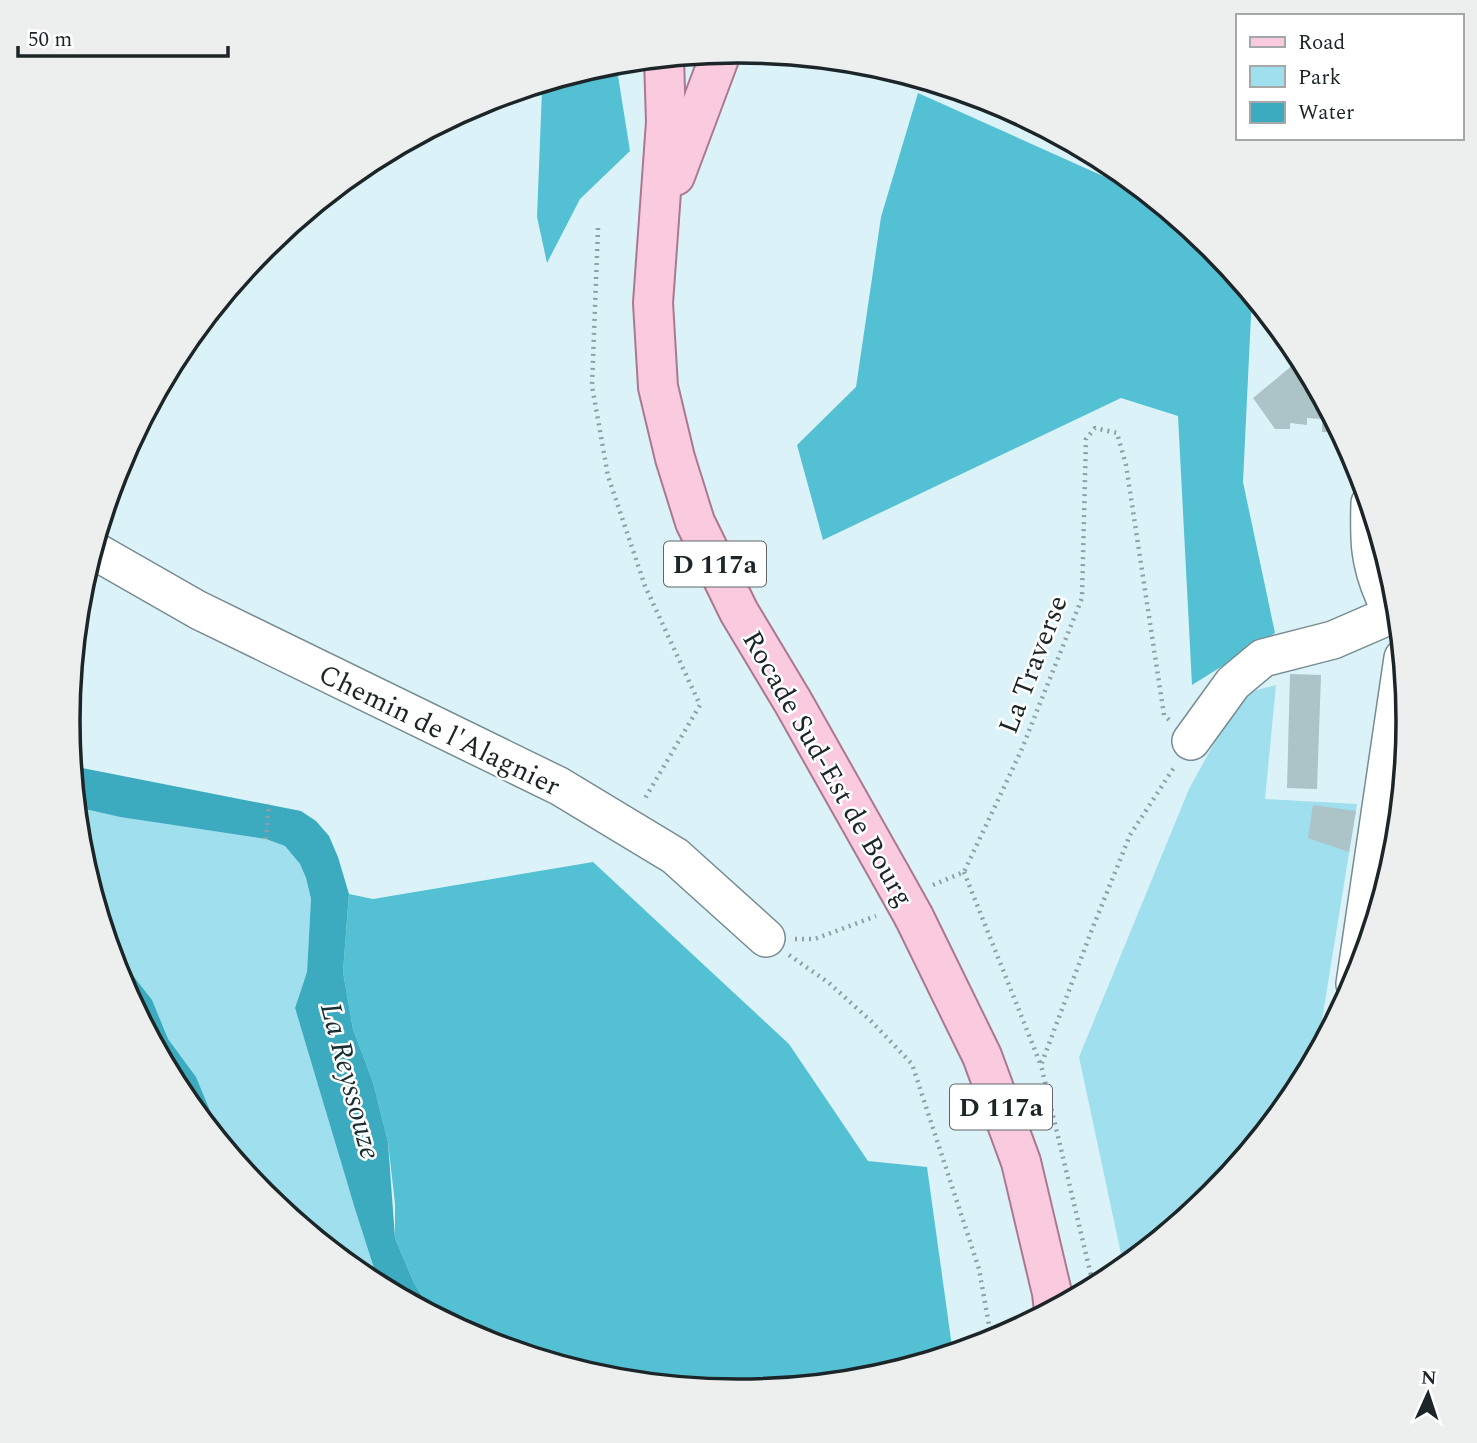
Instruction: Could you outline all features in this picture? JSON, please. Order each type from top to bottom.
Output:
[{"type":"main road","name":"D 117a","points":[[660,218],[717,63]]},
{"type":"main road","name":"D 117a","points":[[660,218],[666,122],[664,68]]},
{"type":"main road","name":"Rocade Sud-Est de Bourg","points":[[660,218],[653,303],[657,387],[695,522],[739,612],[905,897],[982,1056],[1021,1162],[1053,1300]]},
{"type":"street","points":[[1369,531],[1368,545],[1374,572],[1384,591]]},
{"type":"street","name":"Chemin de l'Alagnier","points":[[101,555],[198,610],[559,786],[675,856],[766,938]]},
{"type":"street","points":[[1191,741],[1233,683],[1263,658],[1333,640],[1388,619]]},
{"type":"street","points":[[1363,930],[1397,702]]},
{"type":"path","points":[[598,228],[592,386],[608,476],[645,586],[700,705],[628,828]]},
{"type":"path","name":"La Traverse","points":[[964,872],[1021,751],[1082,598],[1086,439],[1096,428],[1117,433],[1126,465],[1164,715],[1191,741]]},
{"type":"path","points":[[1041,1065],[1130,835],[1191,741]]},
{"type":"path","points":[[266,839],[269,804]]},
{"type":"path","points":[[766,938],[815,939],[964,872],[1041,1065],[1091,1277]]},
{"type":"path","points":[[766,938],[829,982],[912,1064],[979,1269],[990,1330]]},
{"type":"green space","points":[[1276,685],[1265,799],[1357,804],[1321,1029],[1286,1087],[1234,1156],[1173,1217],[1122,1256],[1079,1057],[1189,789],[1241,694]]},
{"type":"green space","points":[[86,809],[266,839],[285,846],[300,864],[311,899],[307,972],[295,1008],[375,1270],[304,1217],[273,1187],[243,1156],[191,1087],[168,1051],[130,973],[102,892]]},
{"type":"shaded area","points":[[618,75],[630,151],[580,199],[547,263],[537,217],[542,93]]},
{"type":"shaded area","points":[[918,93],[1113,181],[1173,226],[1234,287],[1251,309],[1243,482],[1275,633],[1192,685],[1178,416],[1121,398],[823,540],[797,445],[856,387],[881,217]]},
{"type":"shaded area","points":[[593,862],[789,1044],[868,1161],[927,1167],[952,1344],[909,1358],[824,1374],[782,1379],[695,1379],[568,1358],[487,1330],[425,1300],[414,1283],[395,1238],[395,1204],[388,1142],[373,1082],[353,1029],[343,972],[349,894],[373,899]]},
{"type":"water","name":"La Reyssouze","points":[[81,768],[301,811],[316,821],[329,836],[349,894],[343,972],[353,1029],[373,1082],[388,1142],[395,1238],[414,1283],[425,1300],[375,1270],[295,1008],[307,972],[311,899],[300,864],[285,846],[266,839],[86,809]]},
{"type":"water","points":[[129,971],[152,1000],[168,1039],[196,1077],[213,1118],[168,1051]]},
{"type":"building","points":[[1292,366],[1330,432],[1322,432],[1322,419],[1307,418],[1307,425],[1290,423],[1290,429],[1275,429],[1253,398]]},
{"type":"building","points":[[1290,674],[1321,675],[1317,789],[1287,788]]},
{"type":"building","points":[[1313,805],[1356,811],[1349,852],[1308,838]]}]
